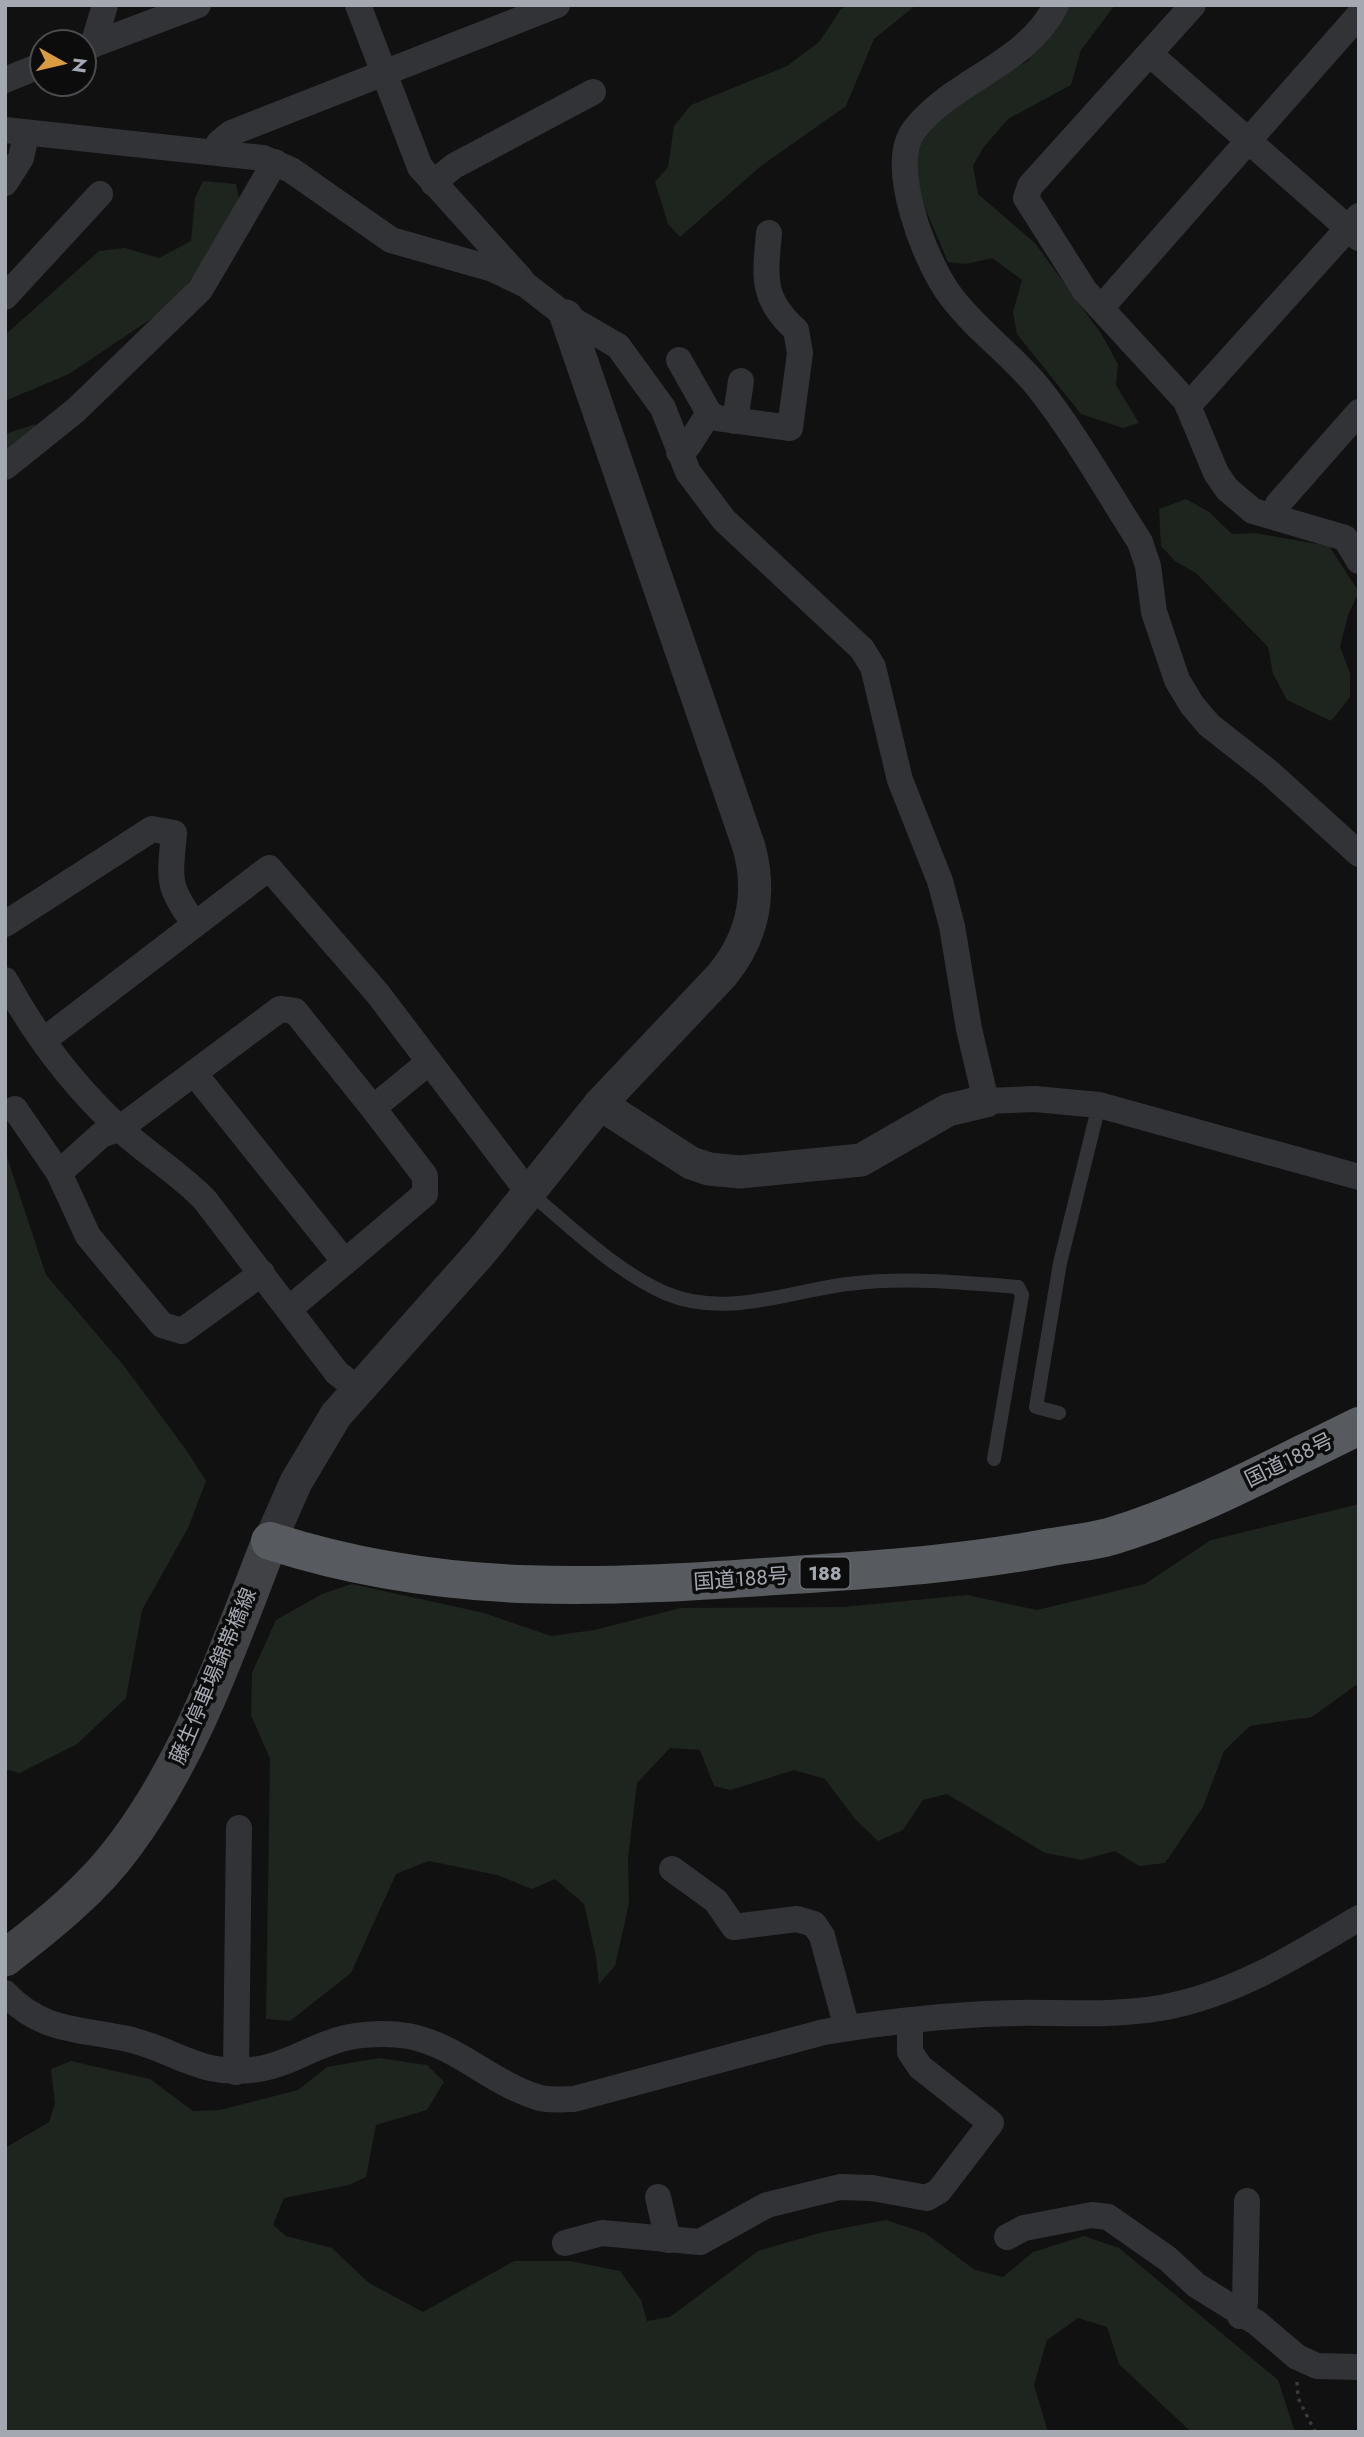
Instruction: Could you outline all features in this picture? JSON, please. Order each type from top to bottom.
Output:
[{"type":"highway","name":"国道188号","points":[[270,1541],[328,1560],[434,1580],[544,1587],[687,1583],[935,1566],[1111,1536],[1199,1503],[1359,1426]]},
{"type":"main road","name":"藤生停車場錦帯橋線","points":[[5,1958],[89,1886],[125,1846],[165,1784],[192,1732],[270,1541]]},
{"type":"street","points":[[96,28],[105,5]]},
{"type":"street","points":[[98,43],[198,5]]},
{"type":"street","points":[[358,5],[420,167],[511,264],[526,285]]},
{"type":"street","points":[[215,152],[219,143],[232,133],[557,5]]},
{"type":"street","points":[[1056,5],[1033,37],[934,108],[912,133],[904,164],[906,190],[934,272],[950,296],[1043,394],[1140,542],[1148,566],[1154,612],[1177,680],[1192,705],[1209,725],[1270,773],[1359,854]]},
{"type":"street","points":[[1193,5],[1151,55],[1030,186],[1027,198],[1085,291],[1188,405],[1216,473],[1227,489],[1253,511],[1345,538],[1359,561]]},
{"type":"street","points":[[1101,307],[1249,143],[1359,15]]},
{"type":"street","points":[[1151,55],[1249,143],[1355,228],[1188,405]]},
{"type":"street","points":[[5,80],[28,71]]},
{"type":"street","points":[[433,183],[454,166],[593,92]]},
{"type":"street","points":[[5,183],[21,158],[16,132],[215,152],[275,162],[391,240],[493,270],[526,285],[566,316],[618,345],[663,408],[688,472],[724,520],[862,649],[873,667],[900,780],[940,881],[952,926],[969,1029],[986,1101]]},
{"type":"street","points":[[5,467],[76,410],[200,290],[275,162]]},
{"type":"street","points":[[5,297],[100,194]]},
{"type":"street","points":[[679,360],[709,413],[735,421],[790,428],[800,353],[796,330],[776,312],[768,288],[766,270],[769,233]]},
{"type":"street","points":[[270,1541],[296,1482],[336,1415],[357,1388],[482,1251],[600,1104],[734,960],[751,924],[756,886],[750,847],[566,316]]},
{"type":"street","points":[[735,421],[741,382]]},
{"type":"street","points":[[1274,516],[1278,504],[1359,412]]},
{"type":"street","points":[[679,452],[688,446],[709,413]]},
{"type":"street","points":[[5,924],[152,829],[174,833],[170,880],[174,896],[194,923]]},
{"type":"street","points":[[44,1040],[269,868],[378,994],[528,1192]]},
{"type":"street","points":[[5,980],[27,1021],[119,1129],[190,1184],[262,1273],[337,1373],[357,1388]]},
{"type":"street","points":[[58,1173],[101,1135],[119,1129],[280,1009],[295,1011],[425,1176],[425,1194],[289,1309]]},
{"type":"street","points":[[373,1108],[429,1062]]},
{"type":"street","points":[[194,1073],[345,1262]]},
{"type":"street","points":[[600,1104],[691,1163],[709,1169],[740,1172],[861,1160],[948,1111],[986,1101],[1035,1099],[1099,1105],[1359,1177]]},
{"type":"street","points":[[15,1109],[58,1173],[88,1236],[162,1325],[182,1331],[262,1273]]},
{"type":"street","points":[[236,2072],[239,1828]]},
{"type":"street","points":[[672,1869],[716,1901],[734,1927],[797,1919],[814,1924],[822,1936],[847,2028]]},
{"type":"street","points":[[5,1993],[34,2018],[57,2028],[131,2040],[194,2065],[236,2072],[264,2068],[332,2041],[370,2035],[407,2035],[440,2045],[503,2082],[540,2098],[574,2099],[847,2028],[984,2014],[1115,2013],[1161,2008],[1197,1999],[1261,1973],[1359,1918]]},
{"type":"street","points":[[565,2243],[602,2233],[700,2242],[767,2205],[814,2192],[840,2187],[927,2198],[939,2191],[991,2123],[920,2067],[910,2052],[910,2022]]},
{"type":"street","points":[[658,2197],[668,2240]]},
{"type":"street","points":[[1240,2316],[1245,2303],[1247,2201]]},
{"type":"street","points":[[1007,2237],[1038,2225],[1092,2215],[1108,2217],[1240,2316],[1257,2323],[1297,2357],[1317,2366],[1359,2367]]},
{"type":"lane","points":[[1059,1413],[1036,1407],[1060,1263],[1099,1105]]},
{"type":"lane","points":[[528,1192],[628,1274],[668,1294],[709,1302],[750,1303],[846,1284],[916,1278],[1018,1287],[1022,1295],[995,1459]]},
{"type":"path","points":[[1297,2357],[1298,2399],[1315,2432]]},
{"type":"shaded area","points":[[847,5],[916,5],[874,39],[846,106],[761,166],[680,237],[668,224],[655,182],[668,167],[674,126],[691,105],[787,66],[819,42],[841,9]]},
{"type":"shaded area","points":[[1065,5],[1115,5],[1081,50],[1071,85],[1008,119],[983,148],[973,166],[978,194],[1035,243],[1102,335],[1118,364],[1116,385],[1139,423],[1123,428],[1081,414],[1017,334],[1013,312],[1022,280],[992,258],[966,264],[948,262],[917,189],[918,147],[937,118],[988,82],[1028,61]]},
{"type":"shaded area","points":[[203,181],[236,184],[240,204],[173,304],[69,374],[5,401],[5,335],[99,251],[125,248],[159,258],[191,241],[195,198]]},
{"type":"shaded area","points":[[36,424],[25,443],[5,454],[5,434]]},
{"type":"shaded area","points":[[1186,499],[1209,512],[1232,534],[1255,533],[1329,546],[1359,592],[1348,615],[1340,647],[1350,673],[1350,697],[1331,721],[1287,700],[1273,674],[1268,647],[1196,573],[1175,561],[1161,546],[1159,509]]},
{"type":"shaded area","points":[[5,1151],[46,1275],[124,1366],[206,1481],[188,1528],[142,1610],[126,1698],[77,1744],[20,1773],[5,1769]]},
{"type":"shaded area","points":[[1359,1504],[1359,1683],[1312,1717],[1250,1726],[1224,1751],[1203,1807],[1165,1863],[1139,1866],[1115,1851],[1082,1860],[1045,1853],[947,1794],[923,1800],[903,1830],[878,1841],[855,1819],[825,1779],[794,1770],[731,1790],[714,1786],[700,1750],[670,1748],[637,1783],[628,1859],[629,1903],[615,1966],[599,1984],[584,1904],[555,1879],[532,1889],[497,1875],[429,1861],[396,1874],[351,1973],[290,2021],[266,2019],[270,1759],[251,1715],[252,1673],[276,1620],[322,1594],[352,1584],[484,1613],[551,1636],[594,1630],[681,1608],[843,1607],[967,1595],[1037,1610],[1145,1584],[1211,1540]]},
{"type":"shaded area","points":[[379,2058],[427,2065],[444,2082],[427,2110],[376,2125],[366,2177],[349,2185],[284,2198],[273,2225],[286,2236],[332,2248],[369,2283],[423,2312],[514,2261],[570,2261],[620,2271],[641,2300],[647,2321],[670,2317],[758,2251],[823,2232],[886,2220],[925,2233],[975,2270],[1003,2277],[1033,2252],[1084,2236],[1119,2248],[1278,2380],[1295,2432],[1191,2432],[1119,2364],[1107,2327],[1078,2318],[1047,2340],[1034,2385],[1048,2432],[5,2432],[5,2148],[49,2122],[55,2103],[51,2069],[71,2061],[150,2079],[193,2111],[220,2110],[298,2090],[327,2067]]}]
